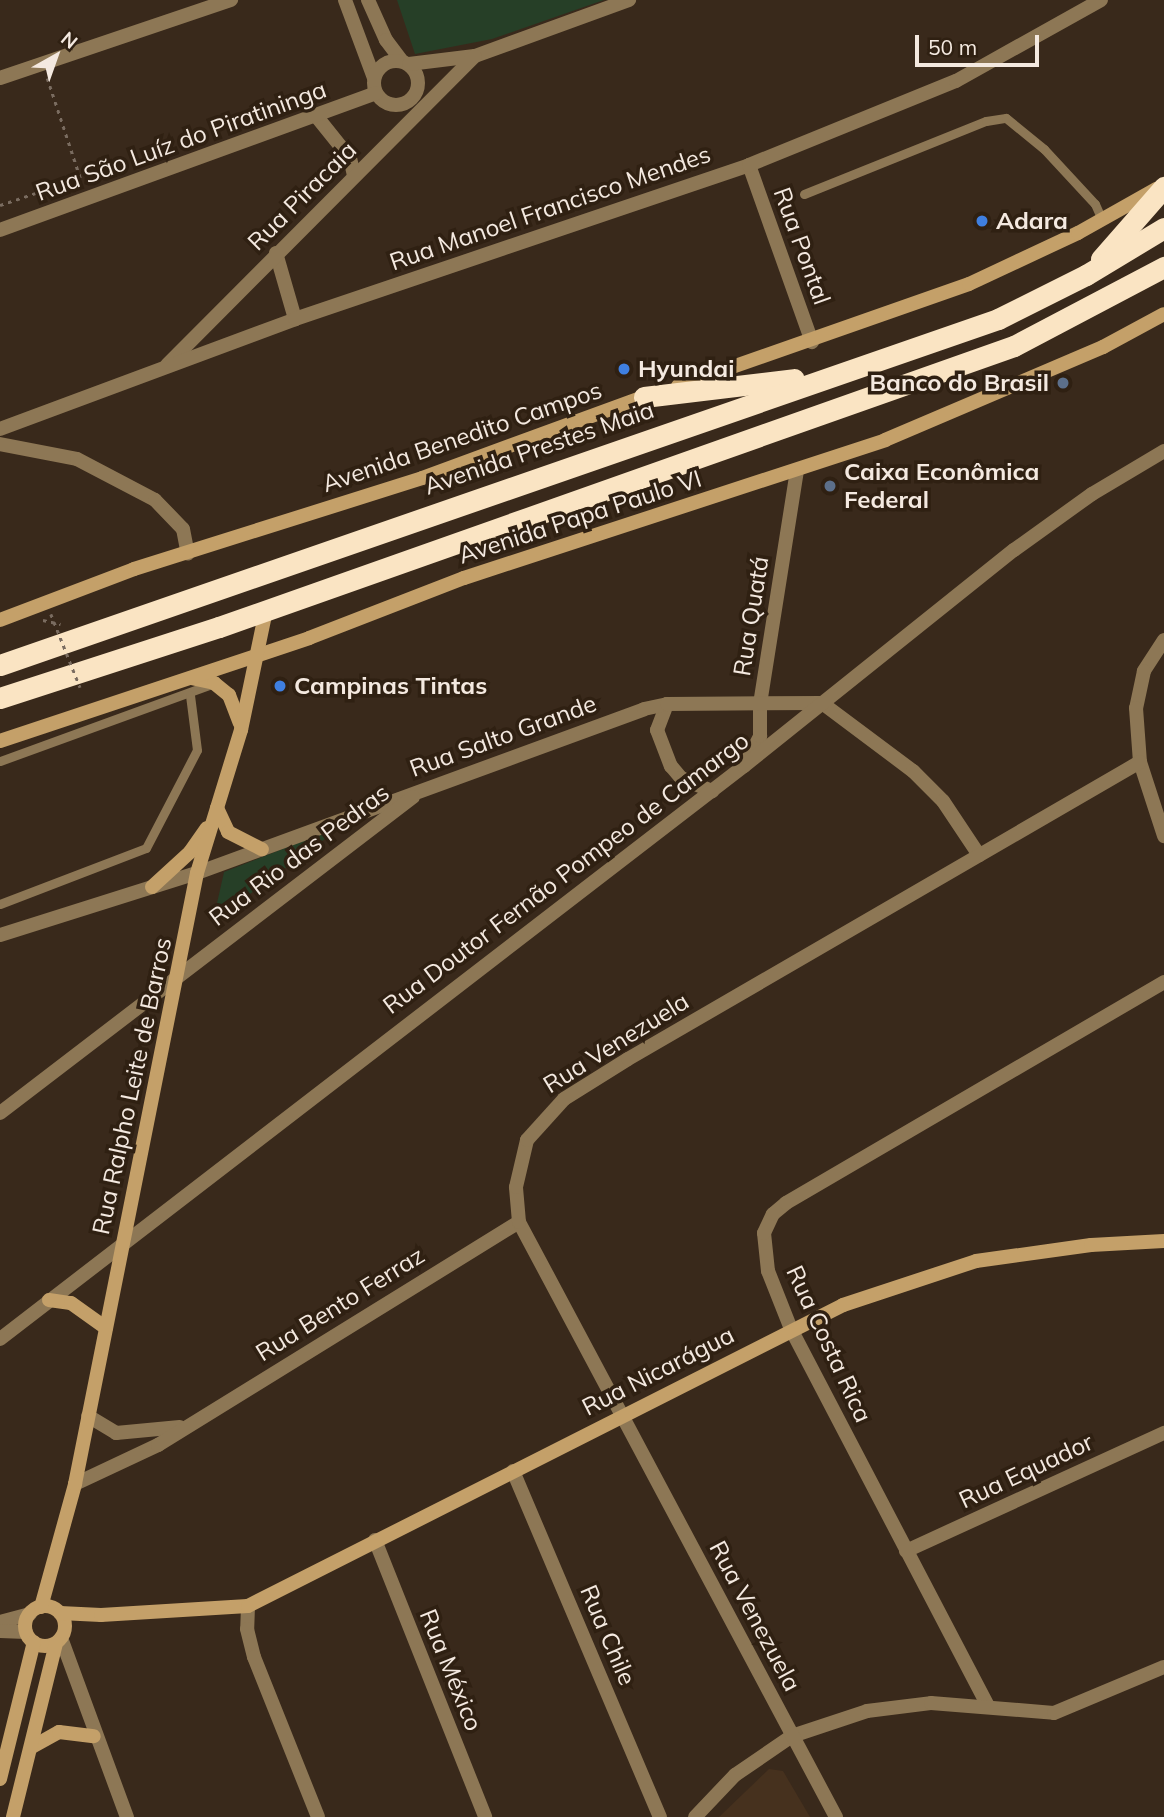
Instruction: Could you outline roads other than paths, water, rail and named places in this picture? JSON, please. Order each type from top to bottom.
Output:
[{"type":"highway","points":[[1086,275],[1164,186]]},
{"type":"highway","name":"Avenida Prestes Maia","points":[[0,665],[998,319],[1086,275],[1164,228]]},
{"type":"highway","points":[[0,698],[266,610],[1014,346],[1164,267]]},
{"type":"highway","points":[[644,397],[838,373]]},
{"type":"street","points":[[0,78],[231,0]]},
{"type":"street","points":[[345,0],[375,85],[386,103],[408,102],[418,84],[386,40],[368,0]]},
{"type":"street","points":[[375,85],[381,66],[475,56],[629,0]]},
{"type":"street","name":"Rua Manoel Francisco Mendes","points":[[0,429],[295,319],[749,165],[956,80],[1101,0]]},
{"type":"street","name":"Rua Piracaia","points":[[162,369],[475,56]]},
{"type":"street","name":"Rua São Luíz do Piratininga","points":[[0,230],[317,117],[375,85]]},
{"type":"street","points":[[317,117],[341,144],[354,175]]},
{"type":"street","name":"Rua Pontal","points":[[749,165],[812,342]]},
{"type":"street","name":"Avenida Benedito Campos","points":[[0,620],[188,554],[422,478],[644,397],[812,342],[969,284],[1102,220],[1164,186]]},
{"type":"street","points":[[276,253],[295,319]]},
{"type":"street","name":"Avenida Papa Paulo VI","points":[[0,741],[257,653],[309,638],[464,578],[885,440],[1103,347],[1164,314]]},
{"type":"street","points":[[0,444],[77,459],[155,499],[183,529],[188,554]]},
{"type":"street","name":"Rua Doutor Fernão Pompeo de Camargo","points":[[0,1339],[744,766],[1014,550],[1091,494],[1164,451]]},
{"type":"street","name":"Rua Quatá","points":[[744,766],[760,736],[760,704],[797,470]]},
{"type":"street","name":"Rua Ralpho Leite de Barros","points":[[13,1817],[39,1715],[52,1621],[51,1573],[75,1483],[179,976],[197,873],[241,730],[266,610]]},
{"type":"street","points":[[1164,640],[1144,671],[1136,708],[1140,762],[1164,836]]},
{"type":"street","points":[[182,679],[214,683],[236,705],[241,730]]},
{"type":"street","points":[[821,703],[913,771],[943,801],[979,855]]},
{"type":"street","name":"Rua Salto Grande","points":[[1,934],[197,873],[426,787],[667,705],[821,703]]},
{"type":"street","points":[[667,705],[657,730],[671,766],[681,778],[712,790]]},
{"type":"street","name":"Rua Venezuela","points":[[836,1817],[624,1413],[519,1222],[516,1187],[527,1140],[564,1099],[1140,762]]},
{"type":"street","name":"Rua Rio das Pedras","points":[[0,1113],[426,787]]},
{"type":"street","points":[[217,808],[228,832],[262,849]]},
{"type":"street","points":[[152,887],[190,852],[217,808]]},
{"type":"street","name":"Rua Costa Rica","points":[[988,1706],[791,1329],[763,1252],[764,1233],[773,1214],[1164,982]]},
{"type":"street","name":"Rua Bento Ferraz","points":[[75,1483],[136,1458],[519,1222]]},
{"type":"street","name":"Rua Nicarágua","points":[[248,1606],[624,1413],[843,1305],[976,1261],[1091,1245],[1164,1241]]},
{"type":"street","points":[[49,1300],[71,1303],[106,1328]]},
{"type":"street","name":"Rua Bento Ferraz","points":[[88,1416],[116,1433],[185,1426]]},
{"type":"street","name":"Rua Equador","points":[[906,1551],[1164,1433]]},
{"type":"street","name":"Rua Chile","points":[[513,1471],[660,1817]]},
{"type":"street","name":"Rua México","points":[[375,1540],[485,1817]]},
{"type":"street","points":[[0,1622],[52,1621],[101,1615],[248,1606],[247,1629],[254,1657],[318,1817]]},
{"type":"street","points":[[0,1779],[19,1713],[30,1637],[52,1621]]},
{"type":"street","points":[[0,1631],[30,1637],[52,1621]]},
{"type":"street","points":[[52,1621],[127,1817]]},
{"type":"street","points":[[695,1817],[735,1775],[792,1736],[867,1711],[900,1705],[988,1706],[1054,1713],[1164,1667]]},
{"type":"street","points":[[32,1747],[59,1732],[94,1736]]},
{"type":"lane","points":[[804,194],[986,121],[1006,118],[1044,149],[1095,204],[1102,220]]},
{"type":"lane","points":[[0,761],[190,695],[214,683]]},
{"type":"lane","points":[[0,904],[146,848],[197,750],[190,695]]},
{"type":"place","name":"Adara","points":[[982,221]]},
{"type":"place","name":"Hyundai","points":[[624,369]]},
{"type":"place","name":"Banco do Brasil","points":[[1063,383]]},
{"type":"place","name":"Caixa Econômica Federal","points":[[830,486]]},
{"type":"place","name":"Campinas Tintas","points":[[280,686]]}]
